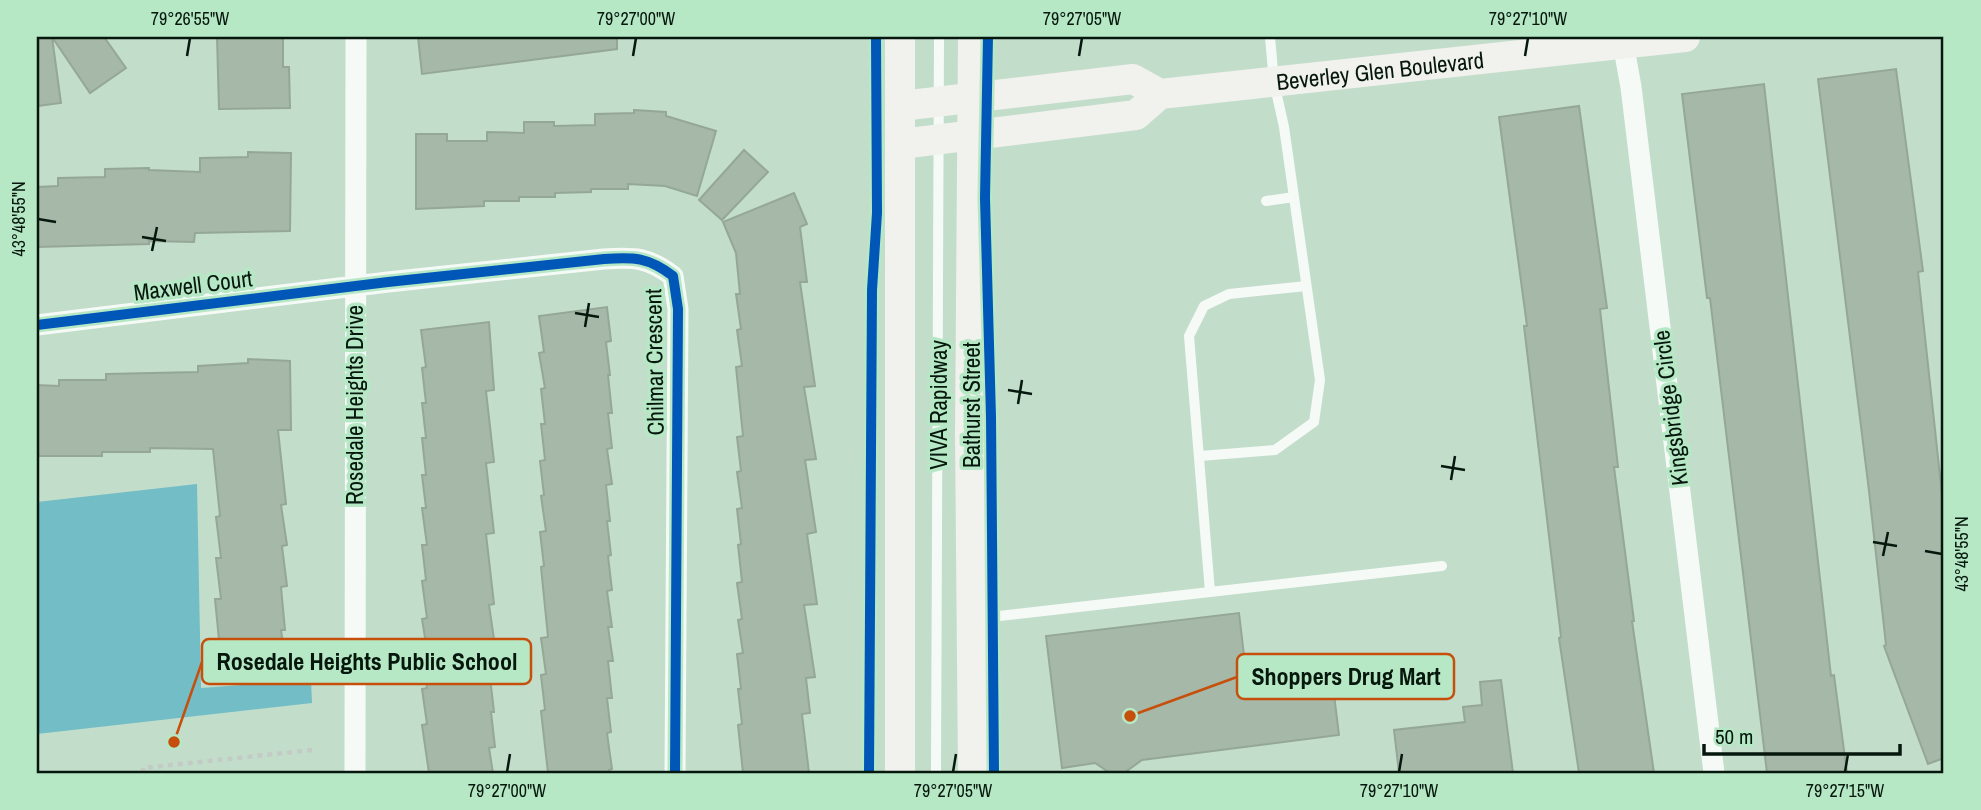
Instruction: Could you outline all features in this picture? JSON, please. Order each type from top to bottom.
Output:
[{"type":"main road","points":[[900,37],[900,773]]},
{"type":"main road","name":"Bathurst Street","points":[[973,37],[973,773]]},
{"type":"main road","name":"Beverley Glen Boulevard","points":[[1160,94],[1685,37]]},
{"type":"main road","points":[[901,106],[1133,79],[1160,94],[1136,114],[901,144]]},
{"type":"street","name":"Rosedale Heights Drive","points":[[355,773],[356,37]]},
{"type":"street","name":"Kingsbridge Circle","points":[[1623,43],[1632,87],[1714,773]]},
{"type":"street","name":"Chilmar Crescent","points":[[354,286],[636,257],[659,265],[673,276],[678,309],[675,773]]},
{"type":"street","name":"Maxwell Court","points":[[37,325],[354,286]]},
{"type":"lane","name":"VIVA Rapidway","points":[[936,773],[939,37]]},
{"type":"lane","points":[[1200,456],[1275,450],[1314,422],[1320,380],[1294,197],[1274,82],[1270,37]]},
{"type":"lane","points":[[1266,201],[1294,197]]},
{"type":"lane","points":[[1209,592],[1189,336],[1204,306],[1229,294],[1306,286]]},
{"type":"lane","points":[[973,619],[1442,566]]},
{"type":"path","points":[[143,773],[143,768],[312,750]]},
{"type":"water","points":[[197,484],[201,688],[311,680],[312,703],[37,734],[37,502]]},
{"type":"building","points":[[37,37],[52,37],[61,103],[37,106]]},
{"type":"building","points":[[52,37],[104,37],[126,68],[90,93]]},
{"type":"building","points":[[217,37],[283,37],[283,67],[289,67],[290,108],[219,109]]},
{"type":"building","points":[[418,37],[617,37],[617,49],[422,74]]},
{"type":"building","points":[[1896,69],[1923,271],[1918,272],[1944,513],[1944,758],[1928,764],[1884,646],[1869,491],[1818,79]]},
{"type":"building","points":[[1764,84],[1831,676],[1834,675],[1847,773],[1767,773],[1710,298],[1707,298],[1682,94]]},
{"type":"building","points":[[1579,106],[1607,308],[1600,309],[1618,467],[1614,467],[1632,621],[1654,773],[1579,773],[1559,638],[1524,326],[1527,326],[1499,117]]},
{"type":"building","points":[[634,110],[666,112],[666,116],[716,131],[697,196],[665,186],[628,184],[628,189],[591,189],[591,192],[555,193],[555,197],[484,201],[484,206],[416,209],[416,134],[447,134],[447,141],[487,141],[487,132],[524,133],[524,122],[554,122],[554,126],[595,125],[595,114],[634,113]]},
{"type":"building","points":[[744,150],[768,172],[722,220],[699,200]]},
{"type":"building","points":[[248,152],[291,153],[290,231],[195,233],[194,242],[149,241],[149,244],[37,247],[37,187],[58,186],[58,178],[105,177],[105,169],[149,168],[200,172],[200,158],[248,157]]},
{"type":"building","points":[[794,193],[807,224],[800,227],[807,282],[800,282],[815,386],[804,387],[816,459],[805,460],[816,532],[807,534],[817,604],[804,605],[815,677],[806,678],[810,713],[802,714],[809,773],[743,773],[738,725],[742,724],[737,654],[743,653],[738,620],[742,619],[737,583],[742,582],[737,509],[742,508],[737,472],[741,471],[737,437],[743,436],[736,367],[742,366],[736,294],[740,294],[736,253],[723,222]]},
{"type":"building","points":[[607,307],[611,341],[606,342],[610,375],[612,413],[608,413],[612,448],[607,449],[612,484],[606,485],[612,590],[607,591],[613,661],[608,661],[612,698],[607,698],[611,732],[607,733],[612,769],[609,773],[548,773],[541,711],[545,710],[541,675],[546,674],[541,638],[548,637],[540,532],[546,531],[541,496],[544,495],[540,461],[545,460],[541,424],[545,424],[541,389],[545,388],[539,353],[544,352],[539,316]]},
{"type":"building","points":[[489,322],[494,390],[486,391],[494,462],[486,463],[494,533],[486,534],[494,604],[489,605],[494,639],[490,640],[495,677],[490,677],[495,747],[489,748],[493,773],[429,773],[422,725],[427,724],[422,689],[427,688],[423,651],[427,650],[422,619],[427,618],[422,581],[426,580],[422,545],[427,545],[422,508],[426,508],[422,475],[426,475],[422,403],[426,403],[422,368],[426,367],[421,330]]},
{"type":"building","points":[[248,359],[290,361],[291,430],[278,430],[286,504],[281,505],[287,545],[282,546],[287,586],[281,587],[285,630],[281,630],[287,670],[221,679],[215,599],[221,599],[216,558],[221,558],[216,517],[220,516],[213,449],[150,448],[150,452],[102,452],[102,456],[37,456],[37,385],[59,386],[59,380],[106,380],[106,374],[198,372],[198,366],[248,363]]},
{"type":"building","points":[[1239,613],[1246,672],[1330,662],[1339,735],[1142,760],[1124,773],[1110,773],[1095,763],[1062,768],[1046,636]]},
{"type":"building","points":[[1501,680],[1513,773],[1399,773],[1394,730],[1465,722],[1463,707],[1482,705],[1480,682]]},
{"type":"cycle path","points":[[869,773],[872,290],[877,213],[876,37]]},
{"type":"cycle path","points":[[988,37],[985,198],[991,417],[994,773]]},
{"type":"cycle path","points":[[37,325],[388,282],[604,259],[640,260],[656,265],[673,276],[678,309],[675,773]]},
{"type":"place","name":"Shoppers Drug Mart","points":[[1130,716]]},
{"type":"place","name":"Rosedale Heights Public School","points":[[174,742]]}]
